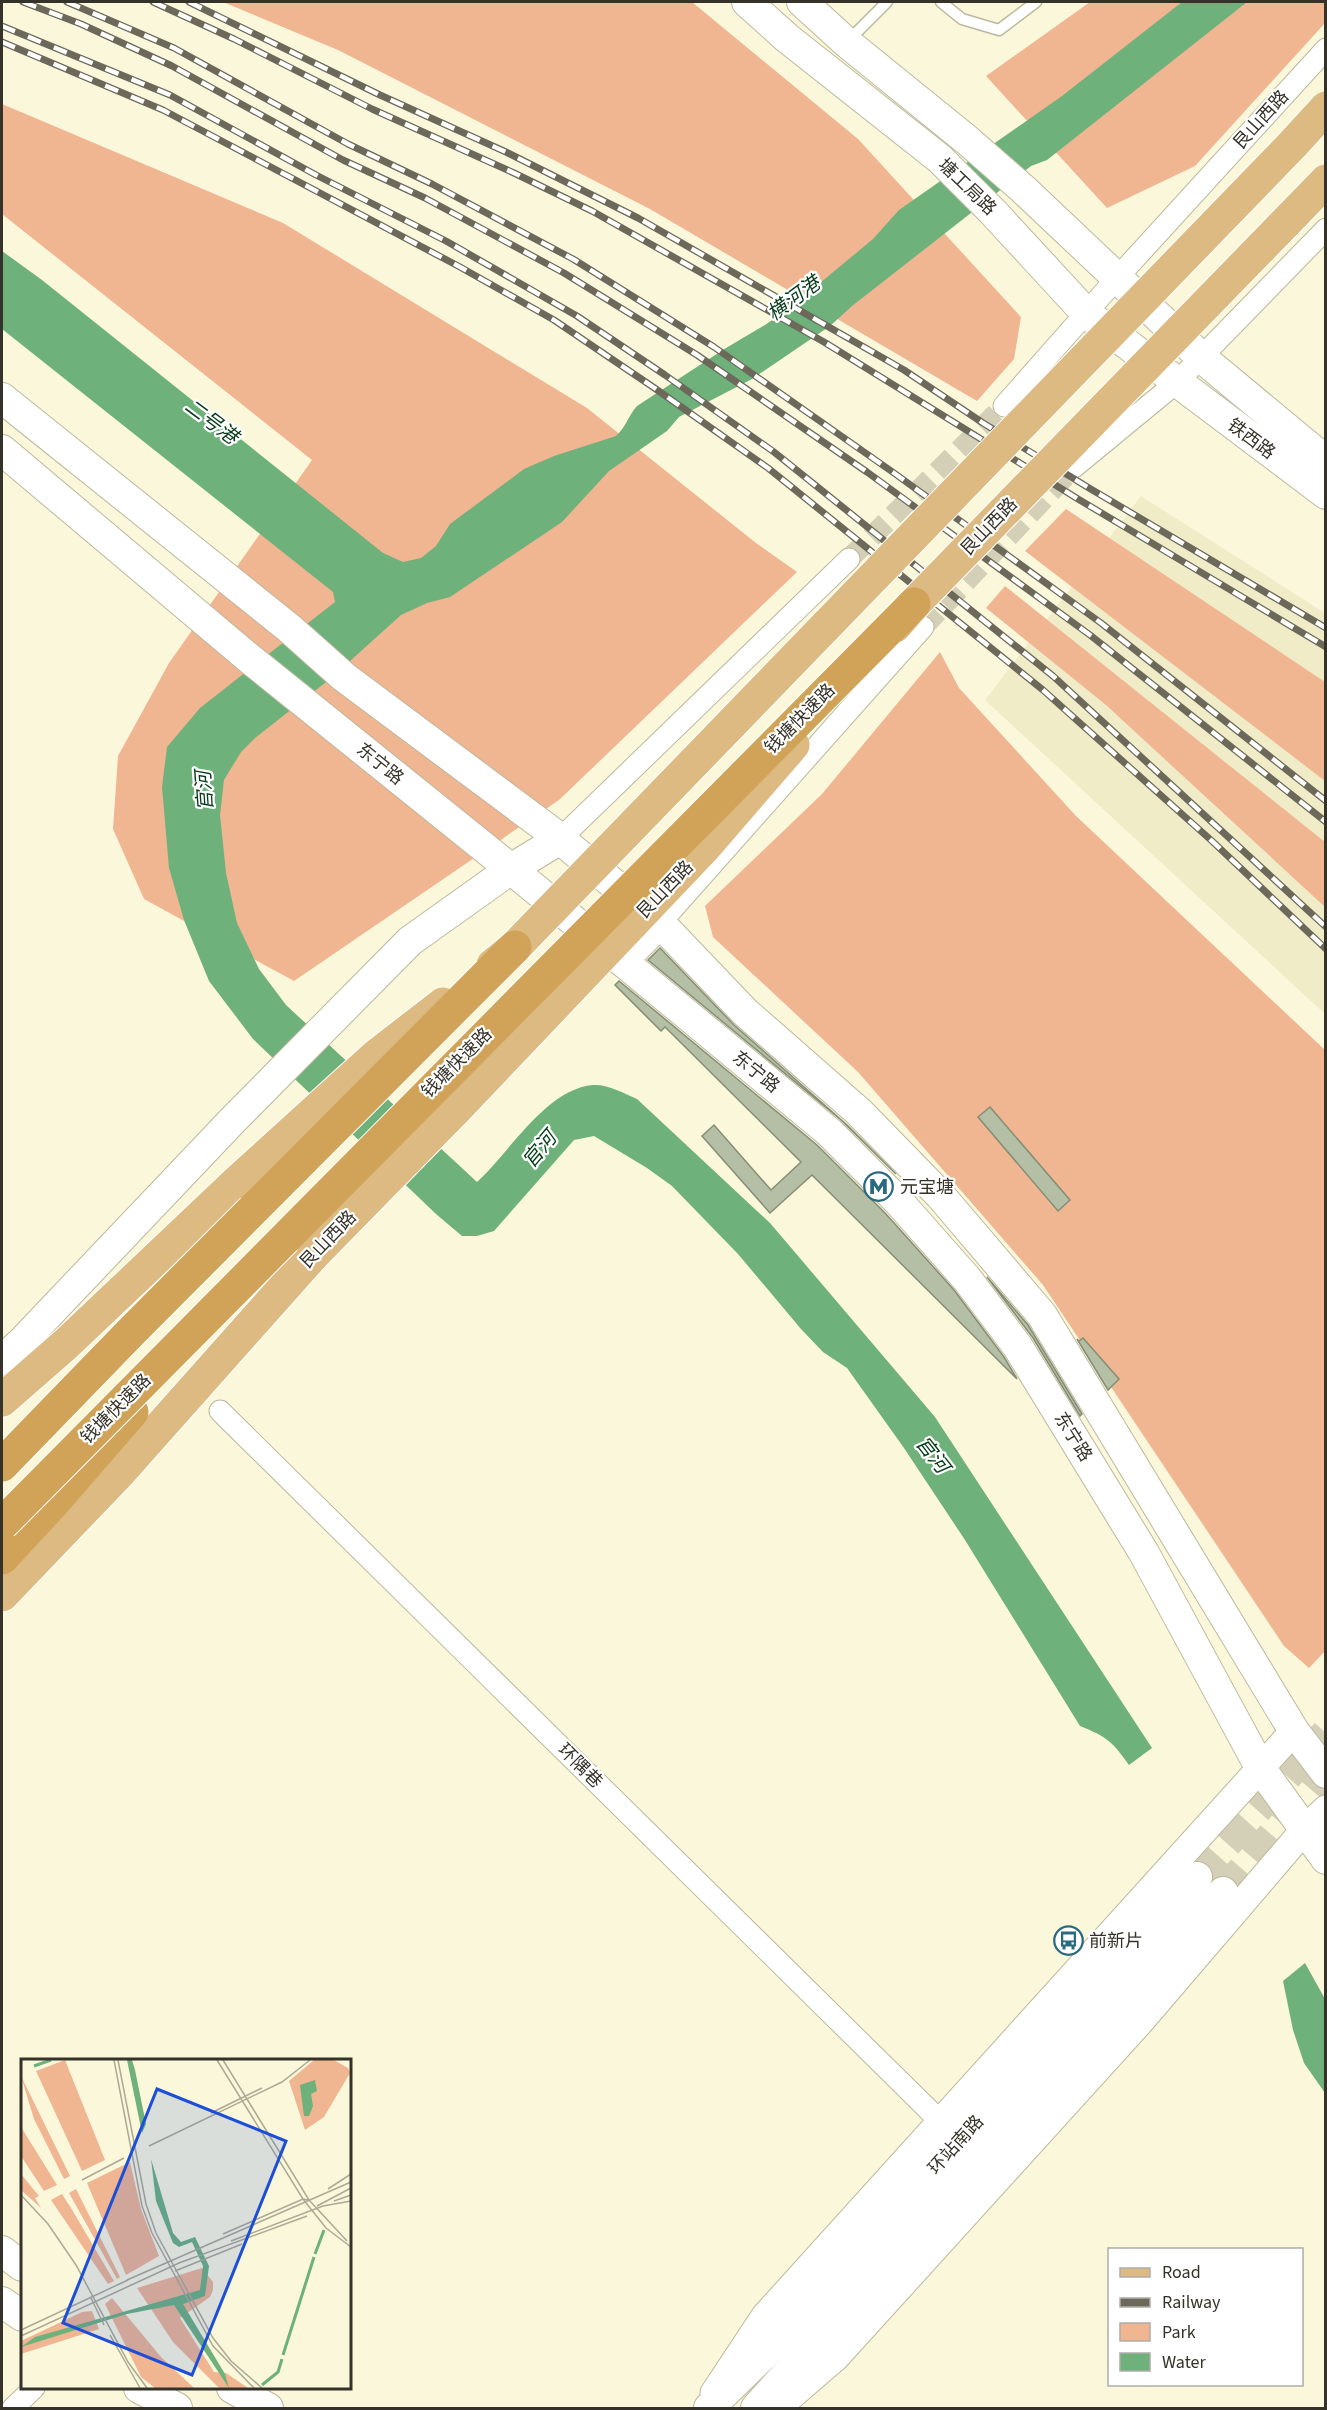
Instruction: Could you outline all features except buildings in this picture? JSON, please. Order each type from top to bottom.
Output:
[{"type":"highway","name":"钱塘快速路","points":[[2,1524],[264,1257],[919,616]]},
{"type":"highway","points":[[2,1465],[131,1332],[515,947]]},
{"type":"highway","points":[[2,1558],[54,1502],[264,1257]]},
{"type":"highway","points":[[2,1443],[131,1332]]},
{"type":"main road","name":"塘工局路","points":[[747,2],[787,38],[940,159],[992,211],[1087,314],[1176,383]]},
{"type":"main road","name":"塘工局路","points":[[802,2],[846,42],[967,140],[1023,189],[1202,358]]},
{"type":"main road","points":[[2,1400],[66,1344],[237,1182],[377,1055],[515,947],[1260,179],[1326,108]]},
{"type":"main road","name":"艮山西路","points":[[2,1595],[119,1473],[313,1255],[704,848],[1326,181]]},
{"type":"main road","name":"铁西路","points":[[1202,358],[1326,461]]},
{"type":"main road","name":"铁西路","points":[[1176,383],[1326,494]]},
{"type":"main road","name":"东宁路","points":[[2,398],[289,628],[344,677],[560,839],[660,922],[745,1012],[859,1112],[940,1195],[1042,1315],[1294,1731],[1326,1773]]},
{"type":"main road","name":"东宁路","points":[[2,450],[250,659],[511,869],[829,1132],[899,1202],[967,1279],[1018,1347],[1138,1544],[1261,1769],[1315,1819],[1326,1859]]},
{"type":"main road","points":[[2,1360],[410,941],[511,869],[560,839]]},
{"type":"main road","points":[[622,961],[660,922]]},
{"type":"main road","name":"环站南路","points":[[709,2409],[792,2328],[1197,1877]]},
{"type":"main road","name":"环站南路","points":[[756,2409],[1223,1892]]},
{"type":"main road","points":[[2,2251],[21,2265]]},
{"type":"main road","points":[[2,2302],[21,2315]]},
{"type":"main road","points":[[142,2389],[177,2409]]},
{"type":"main road","points":[[234,2389],[268,2409]]},
{"type":"street","name":"艮山西路","points":[[1004,406],[1117,278],[1326,49]]},
{"type":"street","points":[[1074,467],[1176,383],[1326,229]]},
{"type":"street","points":[[560,839],[849,559]]},
{"type":"street","name":"艮山西路","points":[[660,922],[919,616]]},
{"type":"street","name":"环隅巷","points":[[220,1411],[940,2121]]},
{"type":"street","points":[[703,2409],[765,2316],[1294,1731]]},
{"type":"street","points":[[777,2409],[836,2357],[1140,2022],[1315,1819]]},
{"type":"street","points":[[13,2409],[33,2389]]},
{"type":"lane","points":[[846,42],[887,2]]},
{"type":"lane","points":[[941,2],[962,19],[999,30],[1036,2]]},
{"type":"shaded area","points":[[1141,496],[1325,613],[1325,1014],[985,700]]},
{"type":"green space","points":[[223,2],[692,2],[858,139],[1021,317],[1014,359],[977,401],[650,209],[338,50]]},
{"type":"green space","points":[[1090,2],[1325,2],[1325,23],[1195,166],[1107,208],[986,76]]},
{"type":"green space","points":[[2,104],[283,223],[587,408],[756,543],[797,572],[559,800],[294,981],[144,899],[113,829],[118,756],[169,663],[312,460],[2,214]]},
{"type":"green space","points":[[1066,509],[1325,682],[1325,781],[1025,551]]},
{"type":"green space","points":[[1005,586],[1325,842],[1325,907],[1106,705],[986,608]]},
{"type":"green space","points":[[940,652],[959,688],[1076,816],[1325,1050],[1326,1650],[1309,1668],[1284,1646],[1043,1285],[858,1072],[713,937],[705,906],[822,794]]},
{"type":"water","points":[[1182,2],[1247,2],[1047,160],[1031,166],[852,306],[830,326],[752,379],[679,417],[667,431],[609,471],[562,522],[450,597],[427,603],[401,615],[330,679],[255,738],[241,752],[224,780],[220,815],[226,873],[237,923],[259,969],[286,1005],[477,1182],[544,1110],[576,1089],[599,1085],[637,1099],[770,1223],[935,1417],[1152,1748],[1129,1765],[1108,1741],[1097,1733],[1080,1726],[965,1540],[847,1368],[823,1352],[738,1254],[672,1186],[594,1136],[574,1140],[494,1231],[477,1236],[462,1236],[436,1214],[253,1039],[209,981],[184,920],[169,868],[162,787],[167,747],[200,708],[335,602],[333,592],[2,329],[2,251],[42,280],[383,553],[403,562],[421,558],[436,546],[450,524],[524,469],[554,456],[616,436],[637,406],[791,307],[873,239],[899,210],[1062,96]]},
{"type":"water","points":[[1305,1963],[1325,1999],[1325,2093],[1304,2063],[1293,2030],[1283,1981]]},
{"type":"tunnel","points":[[849,559],[1004,406]]},
{"type":"tunnel","points":[[923,627],[1074,467]]},
{"type":"tunnel","points":[[1197,1877],[1326,1733]]},
{"type":"tunnel","points":[[1223,1892],[1326,1772]]},
{"type":"railway","points":[[23,2],[81,24],[172,66],[343,160],[425,198],[564,273],[697,355],[867,472],[1090,635],[1326,822]]},
{"type":"railway","points":[[67,2],[174,48],[348,144],[432,184],[573,259],[714,347],[894,473],[1101,623],[1326,801]]},
{"type":"railway","points":[[153,2],[234,39],[372,109],[592,211],[824,342],[1078,499],[1326,647]]},
{"type":"railway","points":[[189,2],[380,95],[506,152],[638,218],[904,370],[983,423],[1089,488],[1326,628]]},
{"type":"railway","points":[[2,26],[170,95],[316,175],[446,241],[577,316],[665,375],[774,452],[1053,676],[1326,927]]},
{"type":"railway","points":[[2,42],[163,110],[460,267],[554,320],[653,387],[768,468],[1043,690],[1212,841],[1326,949]]},
{"type":"place","name":"元宝塘","points":[[879,1187]]},
{"type":"place","name":"前新片","points":[[1068,1941]]},
{"type":"water label","name":"横河港","points":[[794,299]]},
{"type":"water label","name":"二号港","points":[[211,422]]},
{"type":"water label","name":"官河","points":[[205,791]]},
{"type":"water label","name":"官河","points":[[540,1150]]},
{"type":"water label","name":"官河","points":[[932,1455]]}]
